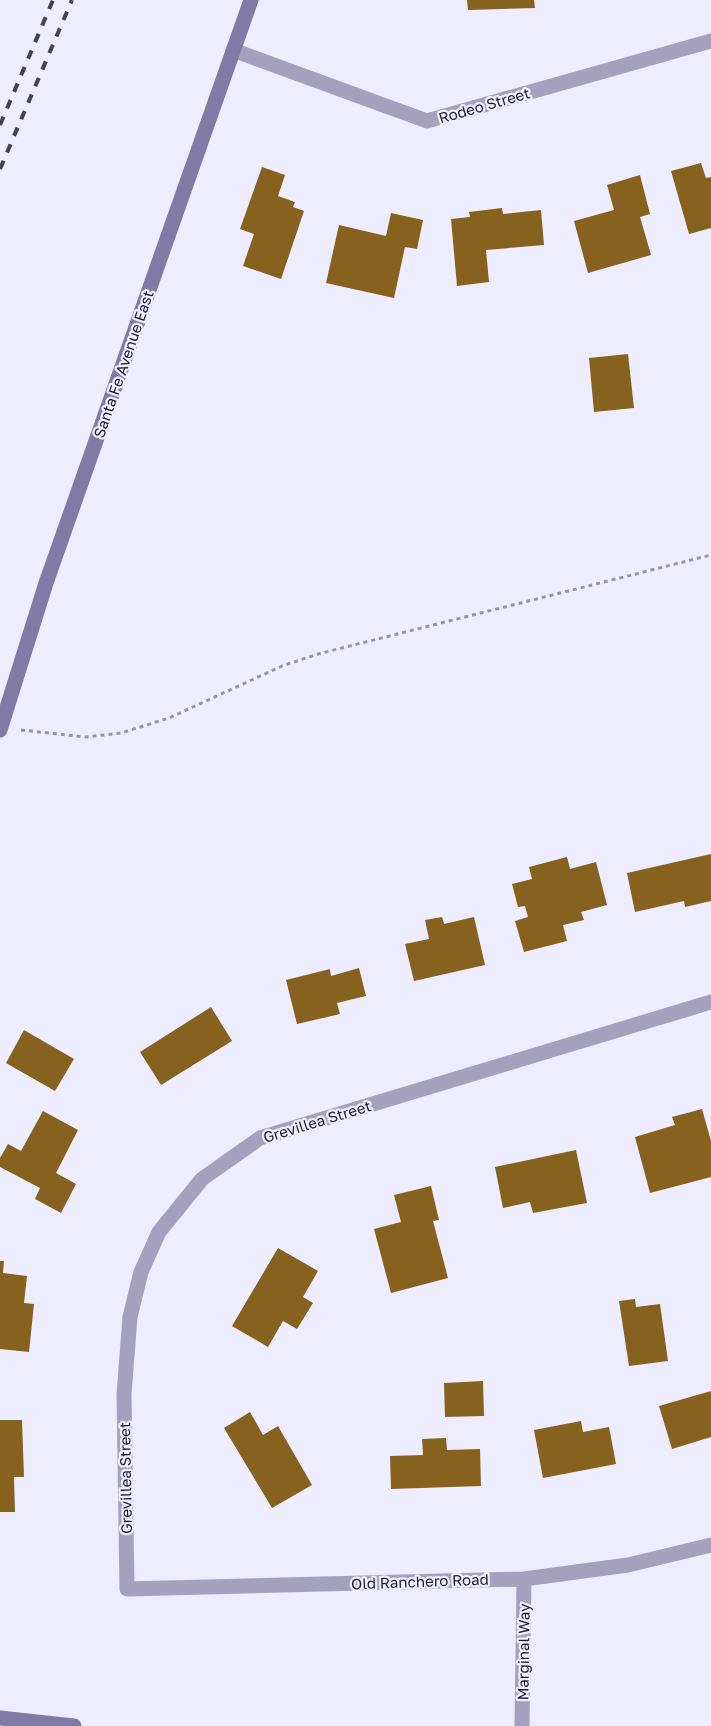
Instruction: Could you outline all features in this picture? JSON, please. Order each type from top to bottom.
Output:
[{"type":"street","name":"Santa Fe Avenue East","points":[[0,729],[46,582],[251,0]]},
{"type":"street","name":"Rodeo Street","points":[[233,50],[427,121],[711,41]]},
{"type":"street","name":"Grevillea Street","points":[[127,1589],[124,1394],[130,1317],[141,1272],[159,1232],[202,1179],[260,1138],[711,1002]]},
{"type":"street","name":"Old Ranchero Road","points":[[127,1589],[524,1579],[628,1565],[711,1545]]},
{"type":"street","name":"Marginal Way","points":[[522,1726],[524,1579]]},
{"type":"street","points":[[0,1718],[74,1726]]},
{"type":"path","points":[[0,729],[86,737],[121,733],[169,718],[282,666],[318,654],[711,555]]},
{"type":"building","points":[[467,0],[534,0],[535,8],[468,10]]},
{"type":"building","points":[[701,163],[706,178],[711,177],[711,228],[689,234],[671,171]]},
{"type":"building","points":[[262,167],[285,175],[278,196],[295,202],[293,207],[304,211],[281,279],[243,266],[254,234],[240,229]]},
{"type":"building","points":[[640,175],[650,214],[640,217],[651,255],[588,273],[574,221],[614,210],[607,185]]},
{"type":"building","points":[[502,208],[503,214],[541,210],[544,245],[486,250],[489,282],[457,286],[451,219],[470,217],[469,212]]},
{"type":"building","points":[[391,213],[423,220],[417,249],[405,247],[394,298],[326,283],[339,225],[386,236]]},
{"type":"building","points":[[628,354],[634,408],[594,412],[589,358]]},
{"type":"building","points":[[711,854],[711,901],[685,907],[684,901],[635,912],[627,873]]},
{"type":"building","points":[[567,857],[570,869],[596,862],[607,905],[581,912],[584,920],[563,925],[567,941],[524,952],[515,921],[528,917],[525,906],[518,907],[512,884],[532,879],[529,867]]},
{"type":"building","points":[[442,917],[444,924],[474,917],[485,965],[414,981],[405,944],[429,939],[425,920]]},
{"type":"building","points":[[359,968],[366,996],[337,1003],[340,1014],[297,1024],[286,980],[330,969],[331,976]]},
{"type":"building","points":[[211,1007],[232,1041],[161,1085],[140,1052]]},
{"type":"building","points":[[24,1030],[74,1059],[55,1091],[6,1063]]},
{"type":"building","points":[[702,1109],[711,1141],[711,1177],[650,1193],[635,1137],[675,1125],[672,1117]]},
{"type":"building","points":[[43,1111],[78,1130],[56,1173],[76,1184],[61,1213],[35,1199],[40,1188],[0,1167],[0,1158],[8,1144],[21,1151]]},
{"type":"building","points":[[576,1150],[587,1203],[533,1213],[530,1202],[503,1208],[495,1167]]},
{"type":"building","points":[[431,1186],[439,1220],[433,1221],[448,1278],[391,1293],[374,1229],[401,1222],[394,1195]]},
{"type":"building","points":[[278,1248],[318,1271],[303,1297],[313,1303],[297,1329],[283,1321],[268,1347],[232,1326]]},
{"type":"building","points":[[0,1261],[4,1261],[3,1273],[27,1276],[24,1303],[34,1304],[29,1352],[0,1349]]},
{"type":"building","points":[[635,1299],[636,1307],[660,1304],[668,1361],[629,1366],[619,1301]]},
{"type":"building","points":[[483,1381],[484,1416],[445,1417],[444,1383]]},
{"type":"building","points":[[711,1391],[711,1437],[672,1449],[659,1406]]},
{"type":"building","points":[[250,1412],[263,1435],[278,1426],[312,1485],[272,1508],[224,1428]]},
{"type":"building","points":[[0,1420],[22,1420],[24,1477],[14,1477],[15,1512],[0,1512]]},
{"type":"building","points":[[581,1421],[583,1432],[609,1427],[616,1464],[543,1478],[534,1430]]},
{"type":"building","points":[[446,1438],[447,1450],[480,1449],[481,1486],[391,1489],[390,1456],[423,1455],[422,1439]]},
{"type":"railway","points":[[0,125],[53,0]]},
{"type":"railway","points":[[0,169],[72,0]]}]
